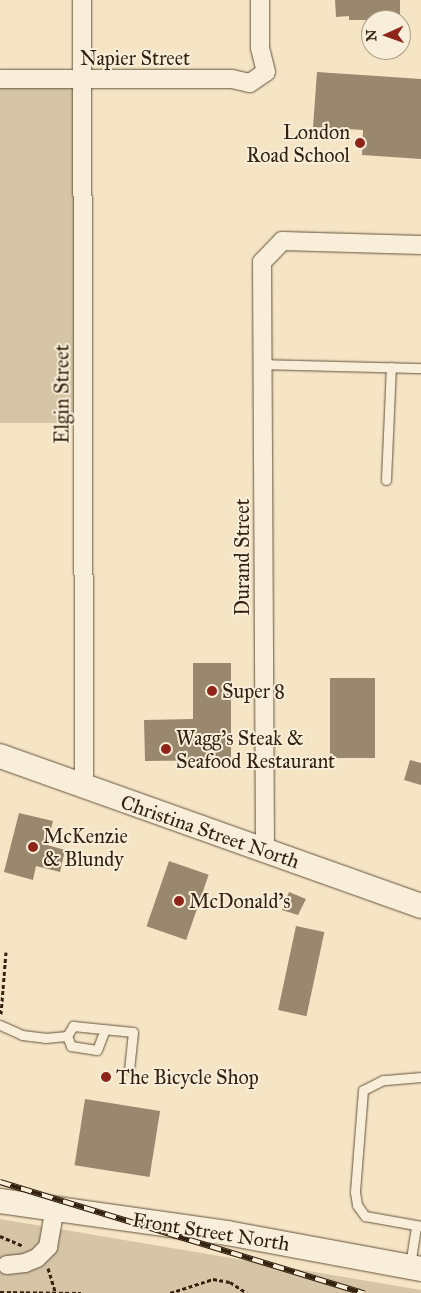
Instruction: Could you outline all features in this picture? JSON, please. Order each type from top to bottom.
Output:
[{"type":"main road","name":"Christina Street North","points":[[0,756],[84,788],[421,906]]},
{"type":"main road","name":"Front Street North","points":[[0,1201],[227,1233],[416,1268]]},
{"type":"street","name":"Elgin Street","points":[[82,0],[84,788]]},
{"type":"street","name":"Napier Street","points":[[0,79],[232,79],[250,82],[266,72],[260,48],[260,0]]},
{"type":"street","name":"Durand Street","points":[[265,851],[262,262],[282,241],[421,245]]},
{"type":"street","points":[[7,1265],[24,1264],[38,1258],[48,1247],[55,1209]]},
{"type":"lane","points":[[263,364],[421,368]]},
{"type":"lane","points":[[386,480],[391,367]]},
{"type":"lane","points":[[0,1024],[22,1035],[67,1036]]},
{"type":"lane","points":[[67,1036],[73,1026],[133,1032],[129,1069]]},
{"type":"lane","points":[[67,1036],[71,1046],[97,1050],[105,1029]]},
{"type":"lane","points":[[416,1268],[419,1226],[365,1216],[357,1205],[355,1192],[363,1090],[383,1080],[421,1077]]},
{"type":"path","points":[[0,1024],[6,952]]},
{"type":"path","points":[[170,1293],[213,1279],[230,1282],[247,1293]]},
{"type":"path","points":[[0,1292],[81,1293]]},
{"type":"shaded area","points":[[0,88],[76,88],[76,423],[0,423]]},
{"type":"shaded area","points":[[0,1219],[421,1290],[421,1293],[0,1293]]},
{"type":"building","points":[[335,0],[400,0],[400,10],[361,10],[361,20],[349,20],[349,16],[336,17]]},
{"type":"building","name":"London Road School","points":[[317,72],[421,79],[421,159],[362,155],[363,130],[313,127]]},
{"type":"building","name":"Super 8","points":[[193,663],[231,663],[231,760],[145,761],[144,720],[193,719]]},
{"type":"building","points":[[330,678],[375,678],[375,758],[330,758]]},
{"type":"building","points":[[410,760],[421,763],[421,785],[404,780]]},
{"type":"building","name":"McKenzie & Blundy","points":[[19,813],[53,821],[47,845],[65,850],[60,872],[36,866],[33,880],[4,872]]},
{"type":"building","name":"McDonald's","points":[[169,861],[209,875],[186,940],[147,926]]},
{"type":"building","points":[[289,892],[306,899],[298,915],[282,910]]},
{"type":"building","points":[[296,926],[324,932],[306,1016],[278,1010]]},
{"type":"building","points":[[85,1099],[160,1111],[150,1177],[75,1165]]},
{"type":"railway","points":[[0,1182],[364,1293]]},
{"type":"place","name":"London Road School","points":[[360,143]]},
{"type":"place","name":"Super 8","points":[[212,691]]},
{"type":"place","name":"Wagg's Steak & Seafood Restaurant","points":[[166,749]]},
{"type":"place","name":"McKenzie & Blundy","points":[[33,847]]},
{"type":"place","name":"McDonald's","points":[[179,901]]},
{"type":"place","name":"The Bicycle Shop","points":[[106,1077]]}]
